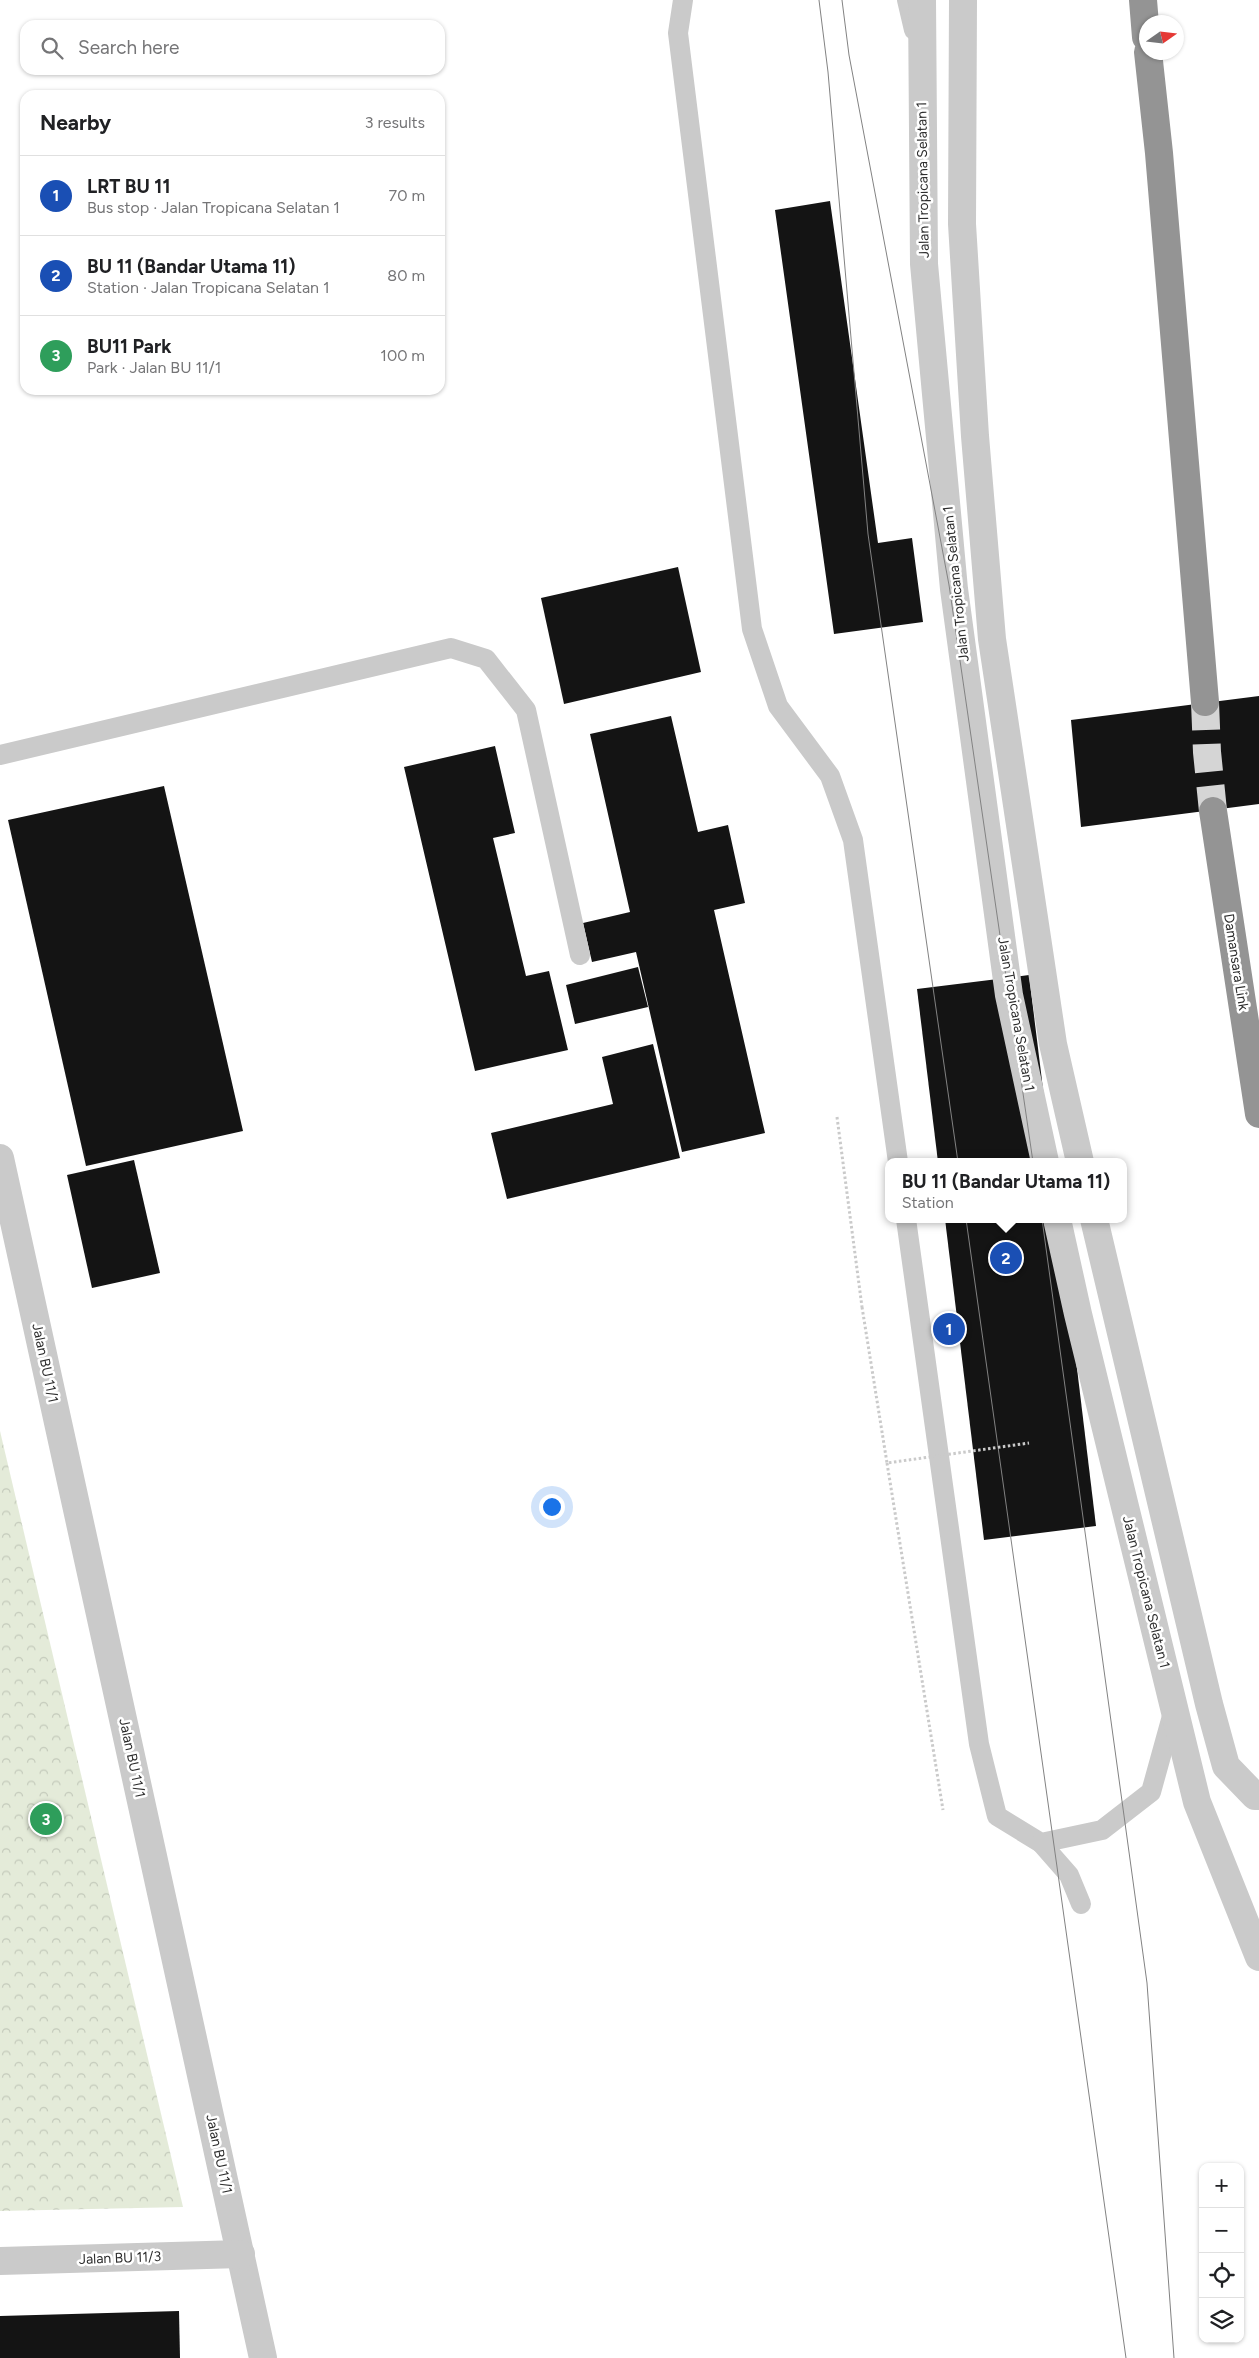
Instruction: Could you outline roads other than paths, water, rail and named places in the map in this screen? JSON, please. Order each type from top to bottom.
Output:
[{"type":"highway","points":[[1142,0],[1144,15]]},
{"type":"highway","points":[[1149,60],[1160,163],[1205,702]]},
{"type":"highway","name":"Damansara Link","points":[[1214,811],[1259,1114]]},
{"type":"street","name":"Jalan Tropicana Selatan 1","points":[[922,0],[924,264],[954,589],[1010,995],[1044,1158]]},
{"type":"street","points":[[963,0],[962,224],[975,436],[992,639],[1052,1044],[1079,1158]]},
{"type":"street","name":"Jalan BU 11/1","points":[[0,1158],[263,2358]]},
{"type":"street","name":"Jalan Tropicana Selatan 1","points":[[1059,1223],[1078,1314],[1197,1802],[1259,1957]]},
{"type":"street","points":[[1095,1223],[1206,1694],[1226,1766],[1256,1796],[1259,1796]]},
{"type":"street","name":"Jalan BU 11/3","points":[[0,2261],[241,2254]]},
{"type":"lane","points":[[683,0],[678,33],[752,629],[778,706],[830,776],[853,840],[897,1158]]},
{"type":"lane","points":[[907,0],[922,64]]},
{"type":"lane","points":[[0,754],[451,648],[486,659],[526,710],[580,954]]},
{"type":"lane","points":[[907,1223],[979,1744],[997,1816],[1042,1843],[1069,1875],[1081,1904]]},
{"type":"lane","points":[[1042,1843],[1102,1830],[1151,1792],[1174,1708]]},
{"type":"tunnel","points":[[1205,702],[1207,752],[1213,811]]},
{"type":"tram line","points":[[819,0],[828,72],[868,534],[957,1158]]},
{"type":"tram line","points":[[842,0],[849,55],[949,585],[1032,1158]]},
{"type":"tram line","points":[[967,1223],[1126,2358]]},
{"type":"tram line","points":[[1043,1223],[1147,1983],[1174,2358]]},
{"type":"place","name":"BU 11 (Bandar Utama 11)","points":[[1006,1258]]},
{"type":"place","name":"LRT BU 11","points":[[949,1329]]},
{"type":"place","name":"BU11 Park","points":[[46,1819]]}]
